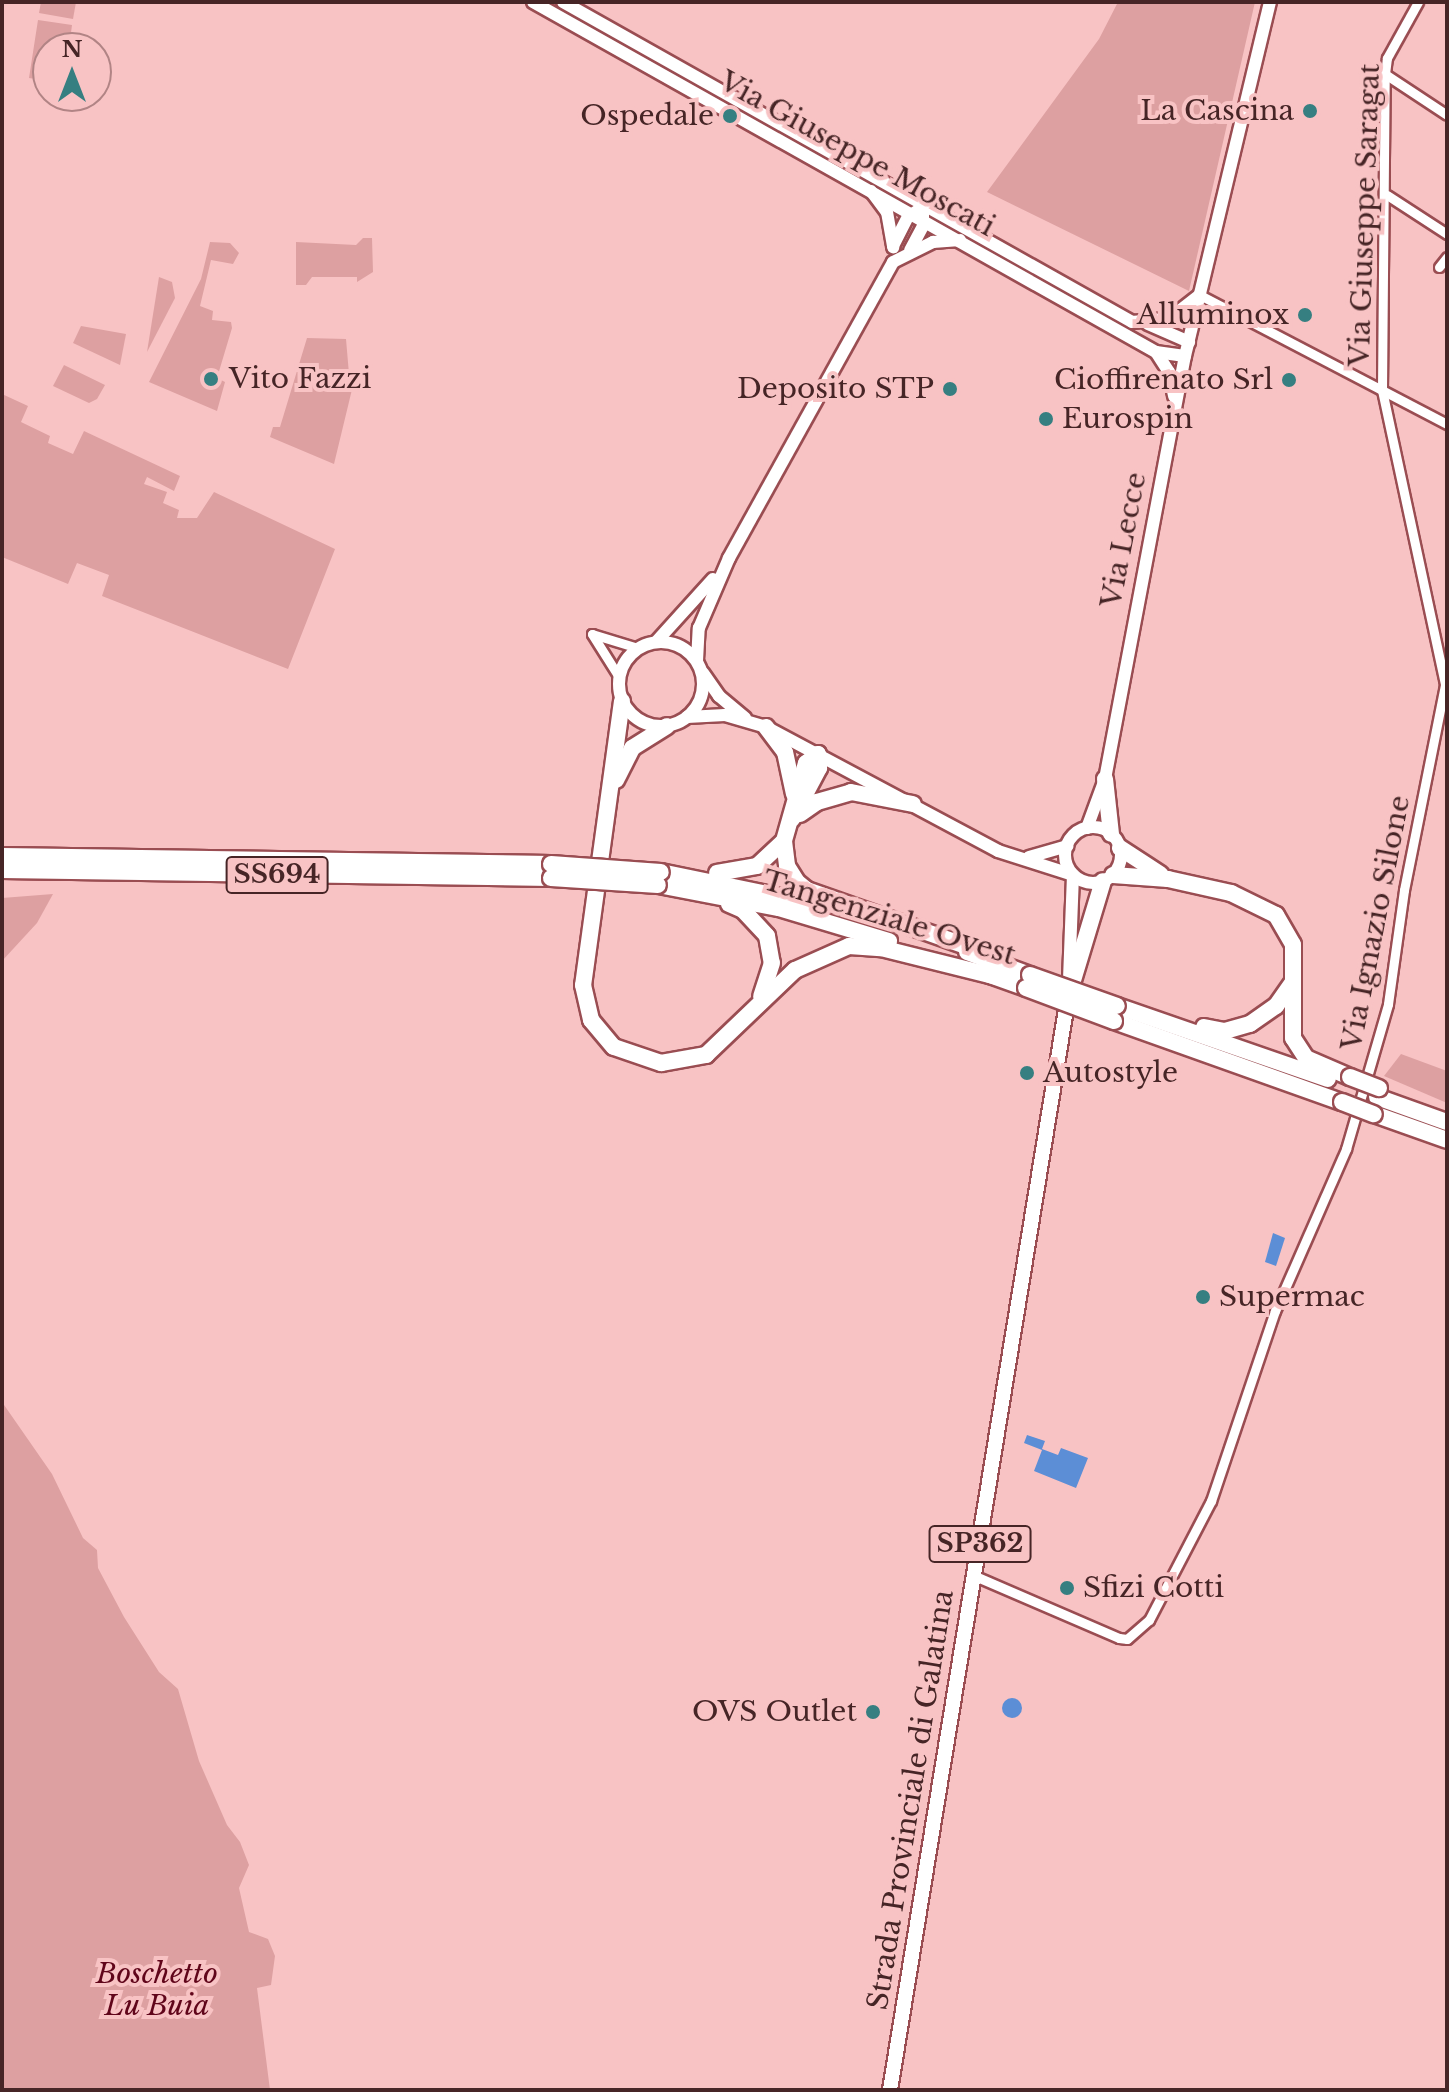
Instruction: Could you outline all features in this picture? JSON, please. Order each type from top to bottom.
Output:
[{"type":"highway","points":[[622,701],[583,985],[597,1029],[614,1047],[638,1059],[684,1063],[718,1047],[759,1003],[806,963],[849,946],[881,948],[997,977]]},
{"type":"highway","points":[[610,796],[632,748],[667,726]]},
{"type":"highway","points":[[766,727],[785,752],[795,799]]},
{"type":"highway","points":[[759,1003],[772,963],[760,927],[743,910],[662,881],[669,867],[743,872],[771,856],[784,841],[792,819],[815,779],[818,754]]},
{"type":"highway","points":[[792,819],[806,763],[818,754]]},
{"type":"highway","points":[[1105,779],[1116,841],[1168,879]]},
{"type":"highway","points":[[792,819],[817,802],[851,792],[913,804]]},
{"type":"highway","points":[[784,841],[787,866],[807,890],[969,947],[977,955]]},
{"type":"highway","name":"Tangenziale Ovest","points":[[2,856],[551,871],[754,887],[977,955],[1028,982]]},
{"type":"highway","name":"Tangenziale Ovest","points":[[2,870],[551,871]]},
{"type":"highway","points":[[1068,997],[1087,939],[1095,895],[1108,878],[1168,879],[1231,893],[1276,915],[1293,945],[1291,1025],[1299,1050],[1347,1089],[1377,1099],[1426,1105],[1440,1119]]},
{"type":"highway","name":"Tangenziale Ovest","points":[[662,881],[828,920],[997,977],[1028,982],[1119,1012],[1377,1099],[1447,1140]]},
{"type":"highway","points":[[1119,1012],[1138,1007],[1225,1031],[1268,1012],[1294,981]]},
{"type":"main road","name":"Strada Provinciale di Galatina","points":[[890,2090],[1068,997]]},
{"type":"street","name":"Via Giuseppe Moscati","points":[[533,2],[869,187],[1109,311],[1147,324],[1187,349]]},
{"type":"street","name":"Via Giuseppe Moscati","points":[[563,2],[1156,352],[1187,349]]},
{"type":"street","name":"Via Lecce","points":[[1087,828],[1105,779],[1187,349],[1270,2]]},
{"type":"street","name":"Via Giuseppe Saragat","points":[[1382,389],[1387,195],[1385,74],[1387,58],[1418,2]]},
{"type":"street","points":[[1385,74],[1447,115]]},
{"type":"street","points":[[869,187],[887,212],[893,262]]},
{"type":"street","points":[[1387,195],[1447,234]]},
{"type":"street","points":[[893,246],[920,213]]},
{"type":"street","points":[[910,250],[920,213]]},
{"type":"street","points":[[687,717],[703,691],[699,666],[699,628],[729,558],[893,262],[910,250],[963,240]]},
{"type":"street","points":[[1439,267],[1447,257]]},
{"type":"street","points":[[1147,324],[1169,319],[1200,295],[1447,424]]},
{"type":"street","points":[[1156,352],[1169,372],[1175,406]]},
{"type":"street","name":"Via Ignazio Silone","points":[[975,1576],[1119,1638],[1127,1639],[1149,1620],[1211,1501],[1275,1311],[1346,1149],[1388,1004],[1404,890],[1445,684],[1382,389]]},
{"type":"street","points":[[729,558],[679,622],[656,642],[638,648],[592,634],[619,677],[622,701],[636,718],[667,726],[687,717],[747,720],[818,754],[998,851],[1087,882],[1108,878],[1116,841],[1087,828],[1067,846],[1033,857],[998,851]]},
{"type":"street","points":[[656,642],[679,646],[699,666],[719,696],[747,720]]},
{"type":"street","points":[[619,677],[638,648]]},
{"type":"street","points":[[1067,846],[1066,861],[1073,875],[1068,997]]},
{"type":"street","points":[[1072,911],[1078,936],[1087,939]]},
{"type":"green space","points":[[41,2],[76,2],[73,19],[39,13]]},
{"type":"green space","points":[[1118,2],[1255,2],[1189,291],[987,192],[1099,39]]},
{"type":"green space","points":[[38,20],[72,25],[71,32],[36,32]]},
{"type":"green space","points":[[363,238],[372,238],[373,272],[357,282],[357,277],[312,277],[306,285],[296,285],[296,242],[356,245]]},
{"type":"green space","points":[[210,242],[230,243],[239,253],[233,264],[211,260],[200,306],[213,311],[212,320],[231,322],[232,328],[217,378],[225,382],[217,411],[149,382],[201,279]]},
{"type":"green space","points":[[159,277],[172,282],[175,298],[147,352]]},
{"type":"green space","points":[[81,326],[126,334],[120,365],[73,343]]},
{"type":"green space","points":[[307,338],[346,339],[349,374],[355,377],[334,464],[270,437],[273,427],[280,427]]},
{"type":"green space","points":[[64,365],[105,385],[97,399],[89,403],[53,386]]},
{"type":"green space","points":[[2,394],[28,406],[21,422],[50,436],[48,443],[73,454],[84,431],[180,476],[174,491],[147,477],[144,484],[167,492],[163,503],[179,510],[177,518],[197,518],[214,492],[335,549],[288,669],[102,596],[109,575],[77,563],[68,584],[2,557]]},
{"type":"green space","points":[[53,894],[37,923],[2,961],[2,898]]},
{"type":"green space","points":[[1401,1054],[1447,1071],[1447,1103],[1384,1076]]},
{"type":"green space","name":"Boschetto Lu Buia","points":[[2,1402],[52,1474],[83,1538],[97,1550],[98,1568],[124,1617],[159,1672],[178,1689],[199,1761],[227,1825],[240,1842],[249,1865],[239,1888],[249,1932],[268,1939],[275,1956],[271,1985],[257,1988],[270,2090],[2,2090]]},
{"type":"water","points":[[1273,1233],[1285,1238],[1276,1266],[1265,1262]]},
{"type":"water","points":[[1027,1435],[1045,1441],[1042,1449],[1058,1455],[1061,1448],[1088,1458],[1076,1488],[1034,1471],[1042,1450],[1024,1443]]},
{"type":"water","points":[[1012,1698],[1019,1701],[1022,1708],[1019,1715],[1012,1718],[1005,1715],[1002,1708],[1005,1701]]},
{"type":"place","name":"La Cascina","points":[[1310,111]]},
{"type":"place","name":"Ospedale","points":[[730,116]]},
{"type":"place","name":"Alluminox","points":[[1305,315]]},
{"type":"place","name":"Vito Fazzi","points":[[211,379]]},
{"type":"place","name":"Cioffirenato Srl","points":[[1289,380]]},
{"type":"place","name":"Deposito STP","points":[[950,389]]},
{"type":"place","name":"Eurospin","points":[[1046,419]]},
{"type":"place","name":"Autostyle","points":[[1027,1073]]},
{"type":"place","name":"Supermac","points":[[1203,1297]]},
{"type":"place","name":"Sfizi Cotti","points":[[1067,1588]]},
{"type":"place","name":"OVS Outlet","points":[[873,1712]]}]
